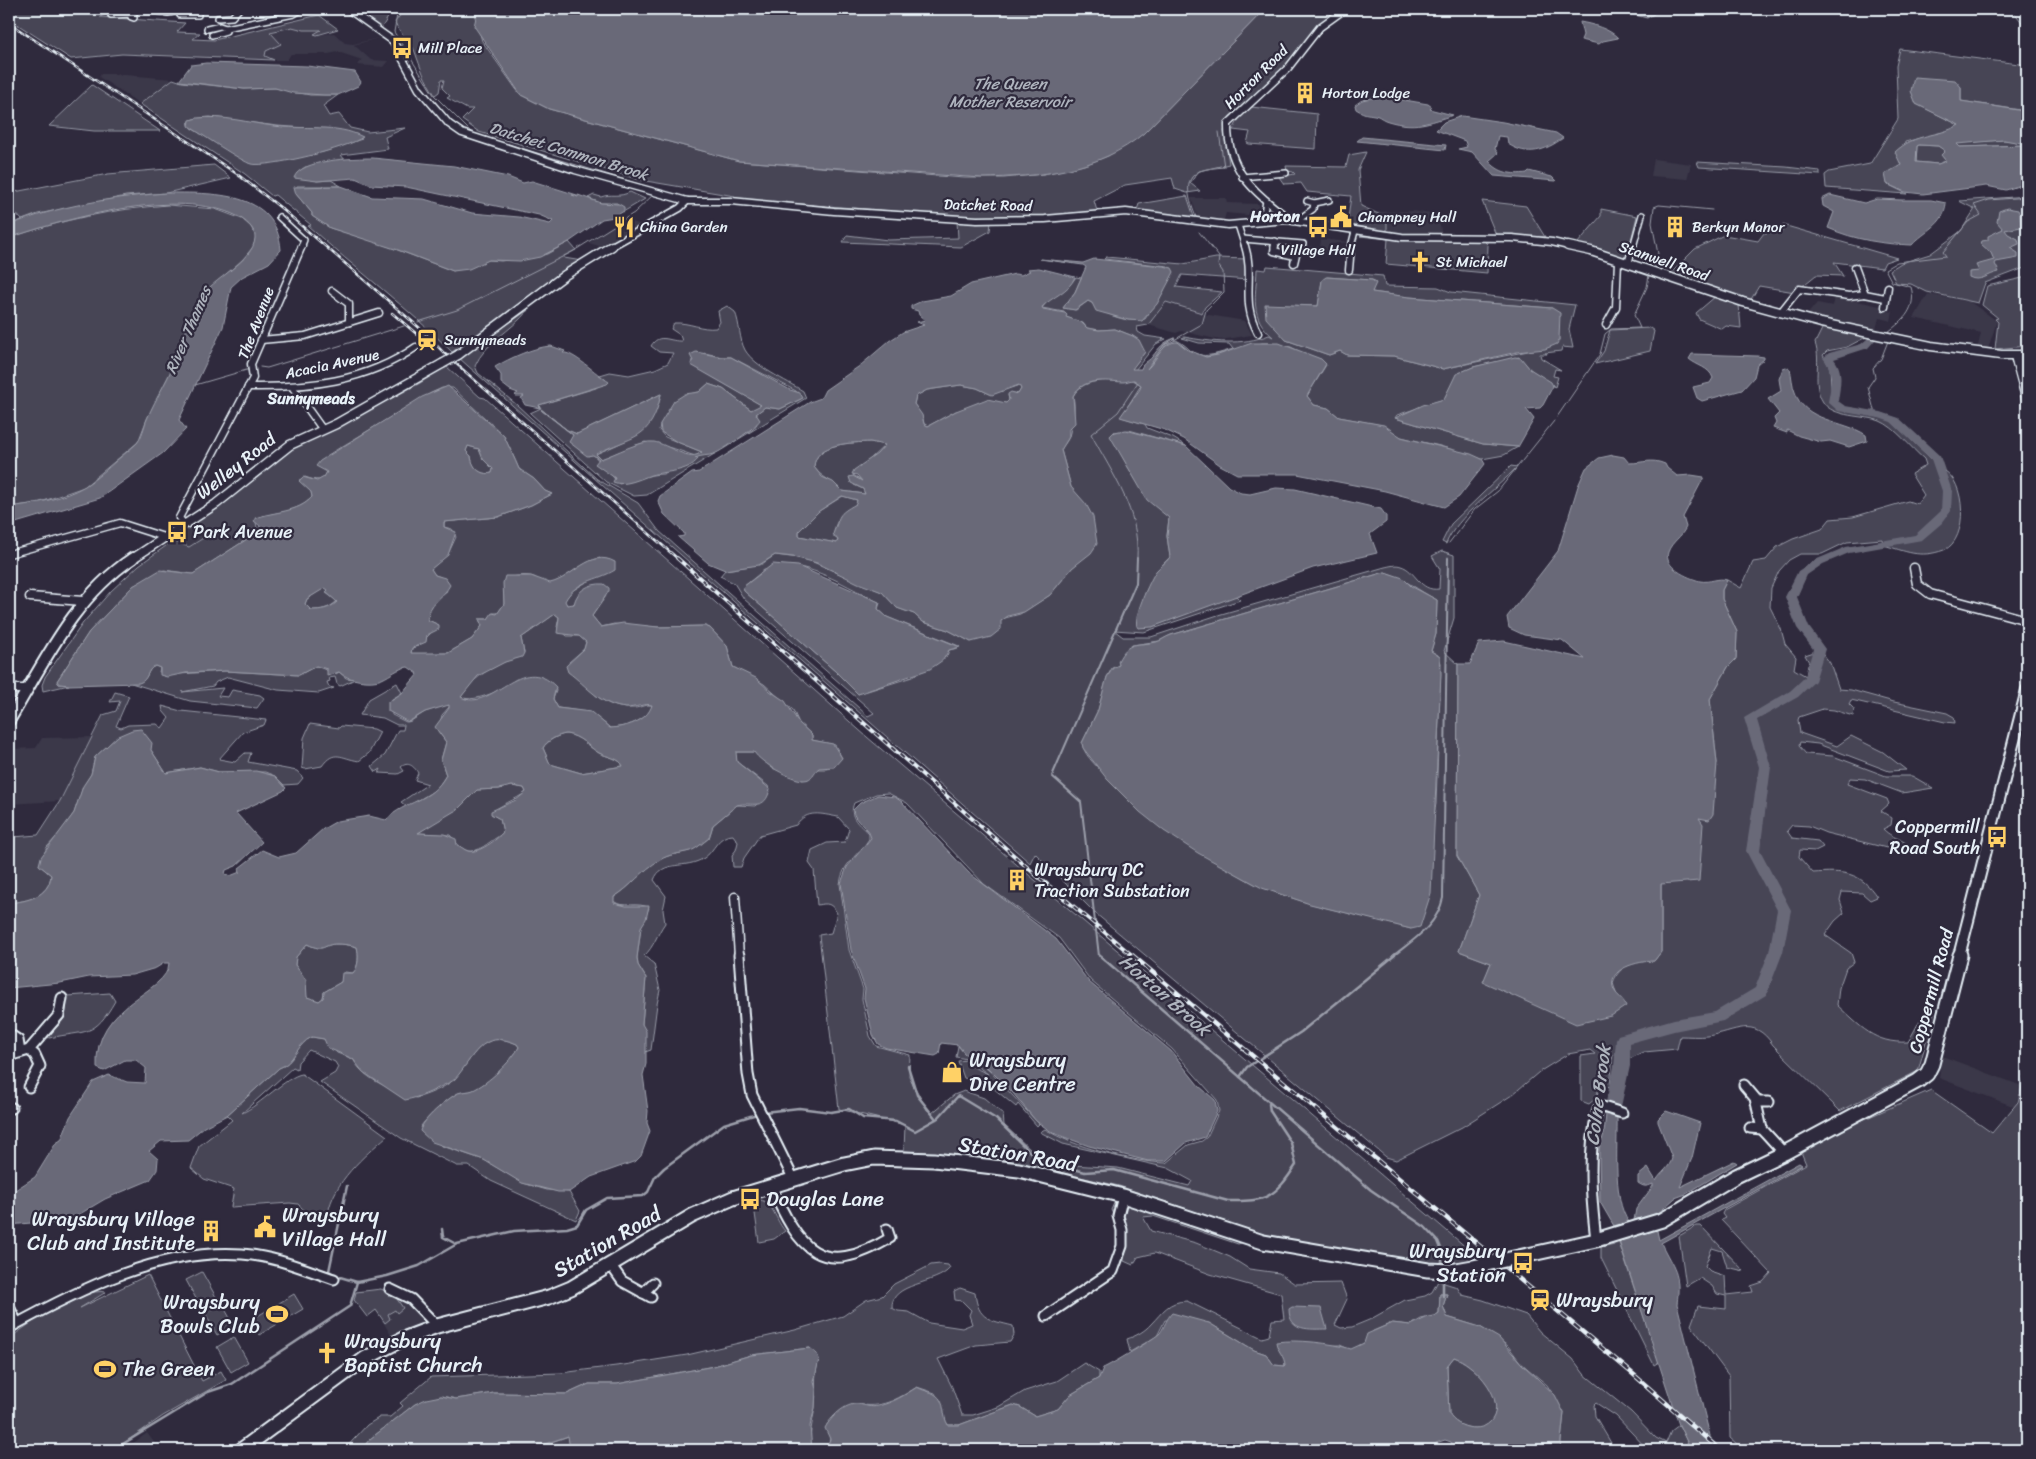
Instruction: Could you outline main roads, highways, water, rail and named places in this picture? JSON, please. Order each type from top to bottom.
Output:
[{"type":"water","name":"The Queen Mother Reservoir","points":[[478,9],[1265,9],[1144,133],[1127,146],[1088,164],[1068,169],[1025,176],[982,178],[739,161],[549,109],[521,95],[474,26]]},
{"type":"water","points":[[1612,9],[1662,9],[1647,18]]},
{"type":"water","points":[[1580,22],[1606,30],[1618,38],[1603,41],[1599,44],[1581,40],[1583,35]]},
{"type":"water","points":[[206,63],[307,66],[355,72],[361,82],[358,86],[338,95],[324,95],[293,93],[275,88],[244,89],[179,81],[191,65]]},
{"type":"water","points":[[1914,77],[1955,80],[1961,87],[1961,101],[2018,110],[2027,114],[2027,144],[2004,140],[1957,144],[1960,147],[2027,145],[2027,183],[2006,190],[1986,186],[1923,194],[1905,192],[1887,184],[1885,174],[1901,165],[1895,152],[1911,141],[1943,132],[1959,125],[1916,104],[1911,91]],"holes":[[[1917,146],[1938,146],[1945,151],[1941,155],[1946,161],[1938,164],[1916,162]]]},
{"type":"water","points":[[1381,96],[1428,104],[1432,107],[1430,109],[1453,115],[1429,123],[1406,125],[1365,114],[1356,109],[1355,105],[1362,100]]},
{"type":"water","points":[[1462,116],[1556,133],[1563,138],[1550,146],[1536,151],[1515,148],[1508,144],[1507,137],[1498,136],[1495,149],[1498,153],[1489,161],[1501,171],[1521,174],[1529,171],[1552,177],[1556,181],[1494,176],[1472,152],[1458,149],[1467,147],[1465,141],[1436,130],[1444,122]]},
{"type":"water","points":[[197,118],[226,118],[285,127],[331,128],[363,137],[342,146],[308,156],[274,163],[251,164],[189,126],[190,120]]},
{"type":"water","points":[[1362,137],[1446,145],[1445,150],[1357,141]]},
{"type":"water","points":[[373,158],[454,166],[508,177],[523,183],[532,181],[577,195],[572,195],[578,197],[578,195],[601,203],[619,204],[624,207],[624,211],[614,217],[602,219],[569,242],[540,257],[520,261],[489,260],[469,269],[453,271],[398,250],[330,228],[312,216],[312,213],[296,194],[294,187],[341,186],[372,197],[424,199],[472,213],[519,217],[550,224],[553,221],[539,215],[406,187],[371,185],[355,178],[317,181],[294,178],[298,172],[317,163],[342,159]]},
{"type":"water","name":"River Thames","points":[[166,193],[221,195],[239,199],[255,206],[268,216],[277,230],[281,250],[269,263],[242,277],[231,287],[223,327],[179,420],[186,429],[163,453],[100,498],[9,525],[9,507],[48,500],[76,491],[97,477],[137,443],[175,362],[196,305],[206,291],[248,254],[253,246],[255,235],[252,228],[237,216],[212,208],[184,204],[154,205],[92,215],[61,222],[9,238],[9,225],[28,218],[86,203]]},
{"type":"water","points":[[1830,195],[1864,203],[1877,199],[1931,200],[1946,203],[1945,211],[1938,222],[1912,245],[1859,238],[1828,228],[1834,212],[1823,206],[1822,199]]},
{"type":"water","points":[[2007,208],[2018,210],[2020,215],[2021,227],[2005,230],[2008,234],[2018,239],[2019,244],[2010,248],[2018,253],[2018,258],[1996,262],[1995,264],[1999,272],[1980,279],[1969,277],[1969,272],[1979,271],[1976,265],[1994,260],[1991,253],[1981,244],[1982,241],[1988,240],[1988,236],[2003,229],[1997,222],[1999,211]]},
{"type":"water","points":[[1040,259],[1083,263],[1094,259],[1164,266],[1172,268],[1174,272],[1157,304],[1142,321],[1128,320],[1096,311],[1092,303],[1088,301],[1075,310],[1063,308],[1075,292],[1086,267]]},
{"type":"water","points":[[1039,268],[1075,277],[1069,286],[1042,307],[1043,309],[1065,313],[1066,317],[1081,322],[1087,328],[1099,330],[1115,329],[1139,340],[1145,352],[1132,369],[1141,369],[1162,345],[1175,338],[1164,345],[1147,369],[1164,348],[1178,342],[1188,350],[1206,357],[1218,355],[1252,343],[1279,343],[1321,359],[1326,364],[1307,396],[1314,405],[1328,408],[1339,417],[1384,425],[1401,437],[1471,454],[1482,459],[1485,464],[1459,497],[1444,507],[1385,491],[1297,474],[1237,474],[1220,465],[1184,439],[1165,430],[1120,417],[1140,389],[1141,385],[1134,380],[1089,383],[1077,390],[1073,396],[1075,423],[1069,429],[1069,437],[1061,450],[1071,487],[1086,504],[1093,517],[1097,544],[1091,553],[1072,568],[1050,595],[1024,612],[1008,616],[1001,621],[1001,629],[991,637],[971,642],[948,630],[923,622],[914,614],[897,608],[882,592],[858,583],[817,563],[775,555],[759,565],[725,570],[708,563],[678,537],[684,536],[684,533],[664,514],[658,501],[660,496],[692,473],[699,472],[810,402],[821,398],[825,390],[861,365],[889,341],[903,332],[924,325],[917,322],[925,320],[919,315],[918,311],[911,309],[911,306],[922,301],[951,296],[971,284],[1015,274],[1021,275],[1030,271],[1027,269]],"holes":[[[961,385],[977,388],[992,395],[1019,385],[1021,389],[1018,394],[1011,392],[1008,394],[1009,400],[1006,403],[987,399],[956,411],[928,426],[924,424],[922,415],[914,404],[916,396],[927,390]],[[870,442],[885,445],[877,454],[854,470],[852,474],[857,475],[862,481],[853,476],[849,477],[851,483],[863,489],[865,494],[842,491],[833,482],[822,477],[814,467],[816,459],[821,453],[828,448],[845,444]],[[842,496],[857,500],[856,504],[842,513],[839,519],[833,534],[838,540],[837,543],[799,536],[799,531],[819,511]]]},
{"type":"water","points":[[1326,277],[1372,280],[1376,283],[1372,292],[1409,297],[1552,308],[1560,313],[1559,340],[1557,344],[1545,349],[1517,352],[1443,369],[1394,356],[1347,355],[1340,351],[1329,355],[1286,340],[1266,318],[1265,304],[1318,306],[1322,280]]},
{"type":"water","points":[[551,346],[565,351],[563,353],[578,359],[609,382],[539,405],[540,408],[525,405],[521,398],[524,396],[516,396],[518,393],[501,383],[501,375],[495,367],[537,348]]},
{"type":"water","points":[[696,352],[731,357],[790,390],[800,393],[803,398],[780,409],[765,407],[756,414],[760,420],[746,433],[714,454],[695,458],[698,459],[688,467],[622,484],[613,482],[615,478],[595,464],[599,459],[593,455],[587,456],[569,442],[573,435],[541,409],[567,430],[577,434],[661,394],[657,410],[646,429],[630,439],[596,454],[601,459],[635,445],[654,442],[685,454],[697,455],[702,452],[677,442],[661,432],[660,424],[674,401],[685,394],[699,392],[708,384],[723,389],[751,410],[761,405],[691,365],[693,361],[690,355]]},
{"type":"water","points":[[1692,354],[1757,356],[1764,357],[1764,359],[1757,365],[1754,377],[1742,390],[1702,401],[1697,398],[1693,387],[1710,383],[1713,378],[1706,369],[1689,359]]},
{"type":"water","points":[[1515,357],[1521,358],[1530,369],[1551,382],[1553,386],[1540,408],[1526,409],[1534,419],[1518,447],[1483,444],[1395,418],[1423,405],[1444,399],[1456,374],[1473,367]]},
{"type":"water","points":[[1783,368],[1790,369],[1794,389],[1800,402],[1807,409],[1816,415],[1857,430],[1866,435],[1867,441],[1849,447],[1830,441],[1821,442],[1799,436],[1787,430],[1787,433],[1773,428],[1776,423],[1774,418],[1779,413],[1768,399],[1781,391],[1779,379]]},
{"type":"water","points":[[448,386],[504,436],[519,469],[534,479],[545,491],[552,494],[531,505],[498,517],[444,522],[444,527],[456,532],[448,555],[431,569],[435,575],[445,578],[450,585],[430,609],[428,620],[439,625],[439,629],[427,635],[426,642],[412,648],[411,653],[448,653],[472,639],[482,626],[479,619],[488,619],[492,613],[497,614],[504,604],[503,583],[505,576],[531,576],[550,583],[566,576],[590,561],[606,559],[615,562],[615,570],[575,589],[565,601],[567,605],[574,604],[584,588],[604,584],[609,588],[609,591],[592,616],[601,627],[623,623],[658,627],[705,626],[710,628],[727,646],[733,667],[756,678],[785,701],[799,723],[812,735],[812,740],[833,744],[842,758],[834,767],[819,768],[811,777],[804,780],[777,770],[763,761],[754,752],[736,752],[737,762],[770,789],[765,801],[757,804],[737,805],[713,825],[709,838],[698,847],[663,858],[614,897],[614,903],[626,906],[649,906],[646,919],[641,927],[637,958],[638,965],[646,978],[642,1024],[646,1031],[646,1064],[643,1075],[648,1111],[647,1123],[650,1131],[641,1156],[636,1161],[591,1177],[569,1192],[558,1192],[522,1183],[484,1160],[432,1142],[420,1131],[425,1121],[448,1100],[458,1093],[471,1091],[479,1087],[499,1072],[516,1053],[519,1047],[517,1044],[505,1040],[495,1040],[486,1043],[479,1048],[453,1081],[426,1094],[405,1100],[363,1072],[353,1059],[328,1048],[324,1039],[312,1037],[302,1044],[289,1062],[279,1068],[227,1115],[204,1127],[188,1140],[161,1141],[149,1151],[158,1159],[157,1170],[150,1180],[105,1199],[68,1221],[59,1224],[42,1222],[9,1225],[9,1194],[35,1177],[56,1143],[61,1140],[70,1117],[93,1082],[109,1075],[127,1082],[145,1083],[146,1068],[136,1060],[125,1060],[104,1071],[97,1068],[99,1046],[106,1028],[131,1002],[157,983],[165,974],[169,963],[164,963],[156,968],[132,975],[89,977],[60,983],[9,988],[9,903],[30,899],[42,893],[46,888],[51,875],[39,865],[41,857],[74,813],[83,786],[91,774],[95,757],[118,736],[132,730],[141,729],[152,743],[151,750],[166,773],[200,767],[219,772],[256,771],[275,776],[286,788],[283,791],[236,813],[262,842],[236,866],[226,870],[225,874],[230,876],[240,872],[239,868],[262,850],[279,857],[296,853],[323,829],[337,821],[369,816],[386,820],[401,808],[433,791],[446,775],[441,760],[446,742],[435,727],[449,708],[449,705],[425,712],[408,722],[388,711],[388,702],[402,693],[418,674],[408,667],[382,679],[372,681],[353,679],[339,672],[327,676],[327,669],[316,666],[299,675],[225,671],[186,673],[167,677],[160,675],[160,668],[155,666],[144,680],[139,683],[69,685],[59,684],[57,681],[89,632],[133,586],[160,570],[193,574],[258,532],[260,526],[254,521],[256,518],[300,506],[312,497],[311,492],[299,481],[303,477],[317,481],[324,477],[327,472],[316,466],[320,461],[422,397]],"holes":[[[468,446],[479,449],[483,459],[493,469],[492,473],[488,474],[477,470],[471,456],[466,451]],[[325,588],[328,590],[326,592],[337,602],[328,608],[318,610],[311,610],[305,604],[307,599]],[[555,614],[559,617],[557,633],[579,636],[586,642],[584,649],[566,666],[568,672],[609,704],[626,708],[652,705],[645,716],[635,722],[629,725],[610,728],[591,712],[558,708],[553,699],[556,687],[543,678],[531,675],[518,678],[484,697],[472,700],[461,697],[478,676],[505,662],[522,657],[524,653],[521,638]],[[566,734],[576,737],[599,753],[619,761],[623,766],[581,773],[550,764],[543,748],[556,737]],[[512,786],[524,788],[526,792],[516,800],[491,811],[491,814],[500,819],[503,832],[492,842],[477,850],[468,851],[457,845],[456,839],[444,834],[418,833],[458,809],[477,790],[499,789]],[[307,944],[318,948],[332,944],[357,947],[358,961],[353,973],[342,973],[341,982],[324,992],[323,998],[319,1001],[307,997],[306,980],[295,965],[296,957]]]},
{"type":"water","points":[[1126,430],[1186,446],[1229,487],[1241,493],[1250,494],[1276,488],[1295,489],[1381,509],[1386,516],[1386,522],[1370,534],[1377,553],[1313,568],[1152,627],[1138,628],[1137,617],[1146,591],[1156,571],[1170,557],[1167,536],[1169,518],[1147,500],[1110,436],[1114,432]]},
{"type":"water","points":[[1613,455],[1624,457],[1629,463],[1660,462],[1665,464],[1677,476],[1691,475],[1704,477],[1683,517],[1686,527],[1670,548],[1667,557],[1673,567],[1695,580],[1727,580],[1722,590],[1722,599],[1737,632],[1736,659],[1728,667],[1710,699],[1717,763],[1713,814],[1709,820],[1699,818],[1703,824],[1699,881],[1661,884],[1661,952],[1654,961],[1641,962],[1625,967],[1614,976],[1614,990],[1626,1006],[1611,1016],[1576,1024],[1483,982],[1491,963],[1459,951],[1479,895],[1457,856],[1458,664],[1470,664],[1479,643],[1504,641],[1585,659],[1562,640],[1524,635],[1509,628],[1507,617],[1558,551],[1578,486],[1586,468],[1599,458]]},
{"type":"water","points":[[773,564],[798,566],[879,602],[878,609],[887,617],[960,647],[949,650],[943,660],[930,669],[858,694],[835,671],[744,591],[743,587]]},
{"type":"water","points":[[1385,572],[1403,578],[1411,586],[1437,600],[1436,634],[1431,651],[1440,657],[1441,674],[1431,893],[1420,927],[1411,929],[1310,904],[1262,888],[1198,853],[1164,831],[1140,812],[1107,779],[1083,748],[1082,743],[1098,710],[1107,677],[1113,668],[1119,665],[1118,661],[1122,654],[1130,647],[1158,641],[1171,635]]},
{"type":"water","points":[[878,795],[895,797],[902,802],[969,873],[1056,939],[1089,982],[1171,1051],[1199,1086],[1215,1100],[1217,1111],[1205,1137],[1186,1143],[1166,1161],[1148,1161],[1089,1146],[1053,1133],[1036,1121],[1012,1092],[986,1066],[965,1054],[958,1045],[941,1043],[939,1054],[935,1056],[886,1048],[878,1044],[873,1035],[864,998],[865,989],[851,950],[841,883],[847,867],[871,838],[870,834],[856,818],[853,810],[860,803]]},
{"type":"water","points":[[1608,1095],[1619,1097],[1617,1175],[1621,1206],[1626,1218],[1633,1226],[1636,1209],[1653,1186],[1653,1184],[1645,1186],[1638,1183],[1638,1176],[1648,1168],[1656,1181],[1669,1165],[1672,1158],[1658,1122],[1658,1119],[1666,1111],[1700,1123],[1692,1158],[1680,1187],[1734,1161],[1737,1163],[1686,1194],[1675,1198],[1654,1217],[1659,1240],[1799,1163],[1802,1165],[1661,1243],[1677,1278],[1677,1304],[1710,1436],[1709,1450],[1691,1450],[1679,1425],[1614,1226],[1600,1202],[1599,1149],[1604,1134]]},
{"type":"water","points":[[1440,1294],[1447,1294],[1443,1306],[1447,1317],[1480,1327],[1499,1338],[1521,1363],[1555,1395],[1564,1413],[1560,1450],[1455,1450],[1451,1442],[1445,1440],[1436,1443],[1434,1450],[826,1450],[830,1439],[825,1428],[831,1419],[843,1408],[853,1404],[873,1407],[883,1405],[917,1387],[939,1398],[943,1405],[948,1425],[959,1425],[1013,1405],[1035,1416],[1058,1409],[1070,1395],[1099,1378],[1103,1368],[1160,1333],[1172,1313],[1209,1323],[1254,1350],[1266,1354],[1274,1365],[1285,1366],[1284,1359],[1276,1342],[1314,1342],[1351,1349],[1364,1343],[1367,1334],[1392,1323],[1411,1325],[1439,1313]],"holes":[[[1454,1357],[1462,1360],[1485,1381],[1494,1399],[1496,1408],[1494,1416],[1485,1426],[1478,1428],[1465,1426],[1458,1423],[1449,1414],[1447,1366]]]},
{"type":"water","points":[[1292,1307],[1321,1308],[1327,1329],[1308,1329],[1297,1325],[1290,1316],[1289,1309]]},
{"type":"water","points":[[810,1348],[817,1354],[819,1359],[814,1382],[816,1389],[815,1408],[810,1426],[812,1450],[570,1450],[568,1436],[528,1450],[361,1450],[370,1439],[415,1404],[426,1399],[441,1396],[456,1399],[494,1393],[567,1394],[589,1384],[617,1384],[714,1366],[751,1355]]},
{"type":"waterway","name":"Datchet Common Brook","points":[[398,9],[394,32],[434,95],[472,133],[655,189]]},
{"type":"waterway","name":"Colne Brook","points":[[2016,9],[2014,12],[2027,29]]},
{"type":"waterway","name":"Horton Brook","points":[[1196,217],[1191,205],[1189,185],[1194,175],[1200,171],[1224,167],[1219,132]]},
{"type":"waterway","name":"Datchet Common Brook","points":[[418,322],[457,310],[572,252],[634,213],[655,193]]},
{"type":"waterway","name":"Colne Brook","points":[[1883,332],[1888,332],[1904,318],[1911,307],[1912,301],[1911,287],[1892,282],[1885,269],[1897,262],[1946,256],[1943,252],[1968,222],[1981,215],[1974,205],[1989,200],[2027,197]]},
{"type":"waterway","points":[[1651,266],[1658,254],[1652,223],[1654,207],[1659,205],[1712,210]]},
{"type":"waterway","name":"Horton Brook","points":[[1174,340],[1202,324],[1206,310],[1224,292],[1223,272],[1218,265],[1219,257],[1199,232]]},
{"type":"waterway","points":[[1557,417],[1600,354],[1605,334],[1611,329],[1640,328],[1634,315],[1647,287],[1649,275]]},
{"type":"waterway","name":"Datchet Common Brook","points":[[260,367],[267,368],[404,326]]},
{"type":"waterway","name":"Colne Brook","points":[[1612,1111],[1622,1066],[1623,1039],[1674,1025],[1718,1017],[1761,991],[1776,952],[1784,910],[1753,851],[1765,767],[1750,718],[1794,694],[1811,678],[1819,649],[1803,628],[1791,597],[1802,573],[1819,562],[1846,550],[1918,538],[1938,521],[1946,511],[1947,491],[1936,458],[1895,420],[1881,415],[1842,409],[1833,402],[1836,381],[1835,366],[1828,358],[1864,346],[1872,338]]},
{"type":"waterway","points":[[1875,414],[1868,387],[1875,377],[1873,368],[1881,359],[1888,341]]},
{"type":"waterway","name":"Datchet Common Brook","points":[[195,385],[250,369]]},
{"type":"waterway","name":"Horton Brook","points":[[1137,558],[1137,542],[1130,509],[1091,434],[1118,412],[1138,382]]},
{"type":"waterway","points":[[1449,543],[1475,509],[1498,491],[1554,421]]},
{"type":"waterway","name":"Horton Brook","points":[[1099,956],[1081,802],[1052,776],[1136,583],[1137,558]]},
{"type":"waterway","points":[[1393,956],[1424,931],[1436,916],[1443,898],[1448,558]]},
{"type":"waterway","name":"Horton Brook","points":[[1099,955],[1240,1077]]},
{"type":"waterway","points":[[1240,1077],[1247,1067],[1301,1032],[1395,955]]},
{"type":"waterway","points":[[908,1066],[917,1095],[936,1119]]},
{"type":"waterway","name":"Horton Brook","points":[[1240,1077],[1371,1190],[1425,1227],[1438,1241],[1442,1251],[1442,1266]]},
{"type":"waterway","points":[[764,1112],[799,1108],[831,1112],[849,1109],[863,1118],[896,1121],[915,1131],[938,1118],[958,1096],[996,1119],[1030,1152],[1044,1161],[1085,1172],[1114,1170],[1228,1201],[1241,1201],[1261,1198],[1276,1191],[1296,1165],[1291,1143],[1270,1111],[1269,1104]]},
{"type":"waterway","points":[[357,1282],[387,1276],[419,1266],[457,1244],[514,1231],[567,1228],[577,1225],[586,1210],[607,1198],[643,1196],[648,1192],[655,1177],[664,1168],[724,1124],[757,1114]]},
{"type":"waterway","points":[[334,1274],[329,1271],[347,1186]]},
{"type":"waterway","points":[[442,1229],[443,1237],[456,1244]]},
{"type":"waterway","name":"Horton Brook","points":[[1443,1276],[1443,1296]]},
{"type":"waterway","points":[[340,1277],[357,1282]]},
{"type":"waterway","points":[[113,1450],[208,1392],[232,1384],[350,1306],[357,1282]]},
{"type":"railway","points":[[9,23],[237,174],[281,208],[422,330],[444,353],[678,559]]},
{"type":"railway","points":[[392,313],[433,348]]},
{"type":"railway","points":[[677,558],[1036,875],[1133,956]]},
{"type":"railway","points":[[1132,955],[1633,1374],[1720,1450]]},
{"type":"place","name":"Mill Place","points":[[402,48]]},
{"type":"place","name":"Horton Lodge","points":[[1305,93]]},
{"type":"place","name":"Champney Hall","points":[[1341,217]]},
{"type":"place","name":"China Garden","points":[[624,227]]},
{"type":"place","name":"Village Hall","points":[[1318,227]]},
{"type":"place","name":"Berkyn Manor","points":[[1675,227]]},
{"type":"place","name":"St Michael","points":[[1420,262]]},
{"type":"place","name":"Sunnymeads","points":[[427,340]]},
{"type":"place","name":"Park Avenue","points":[[177,532]]},
{"type":"place","name":"Coppermill Road South","points":[[1997,837]]},
{"type":"place","name":"Wraysbury DC Traction Substation","points":[[1017,880]]},
{"type":"place","name":"Wraysbury Dive Centre","points":[[952,1072]]},
{"type":"place","name":"Douglas Lane","points":[[750,1199]]},
{"type":"place","name":"Wraysbury Village Hall","points":[[265,1227]]},
{"type":"place","name":"Wraysbury Village Club and Institute","points":[[211,1231]]},
{"type":"place","name":"Wraysbury Station","points":[[1523,1263]]},
{"type":"place","name":"Wraysbury","points":[[1540,1300]]},
{"type":"place","name":"Wraysbury Bowls Club","points":[[277,1314]]},
{"type":"place","name":"Wraysbury Baptist Church","points":[[327,1353]]},
{"type":"place","name":"The Green","points":[[105,1369]]},
{"type":"district","name":"Horton","points":[[1275,216]]},
{"type":"district","name":"Sunnymeads","points":[[311,398]]}]
